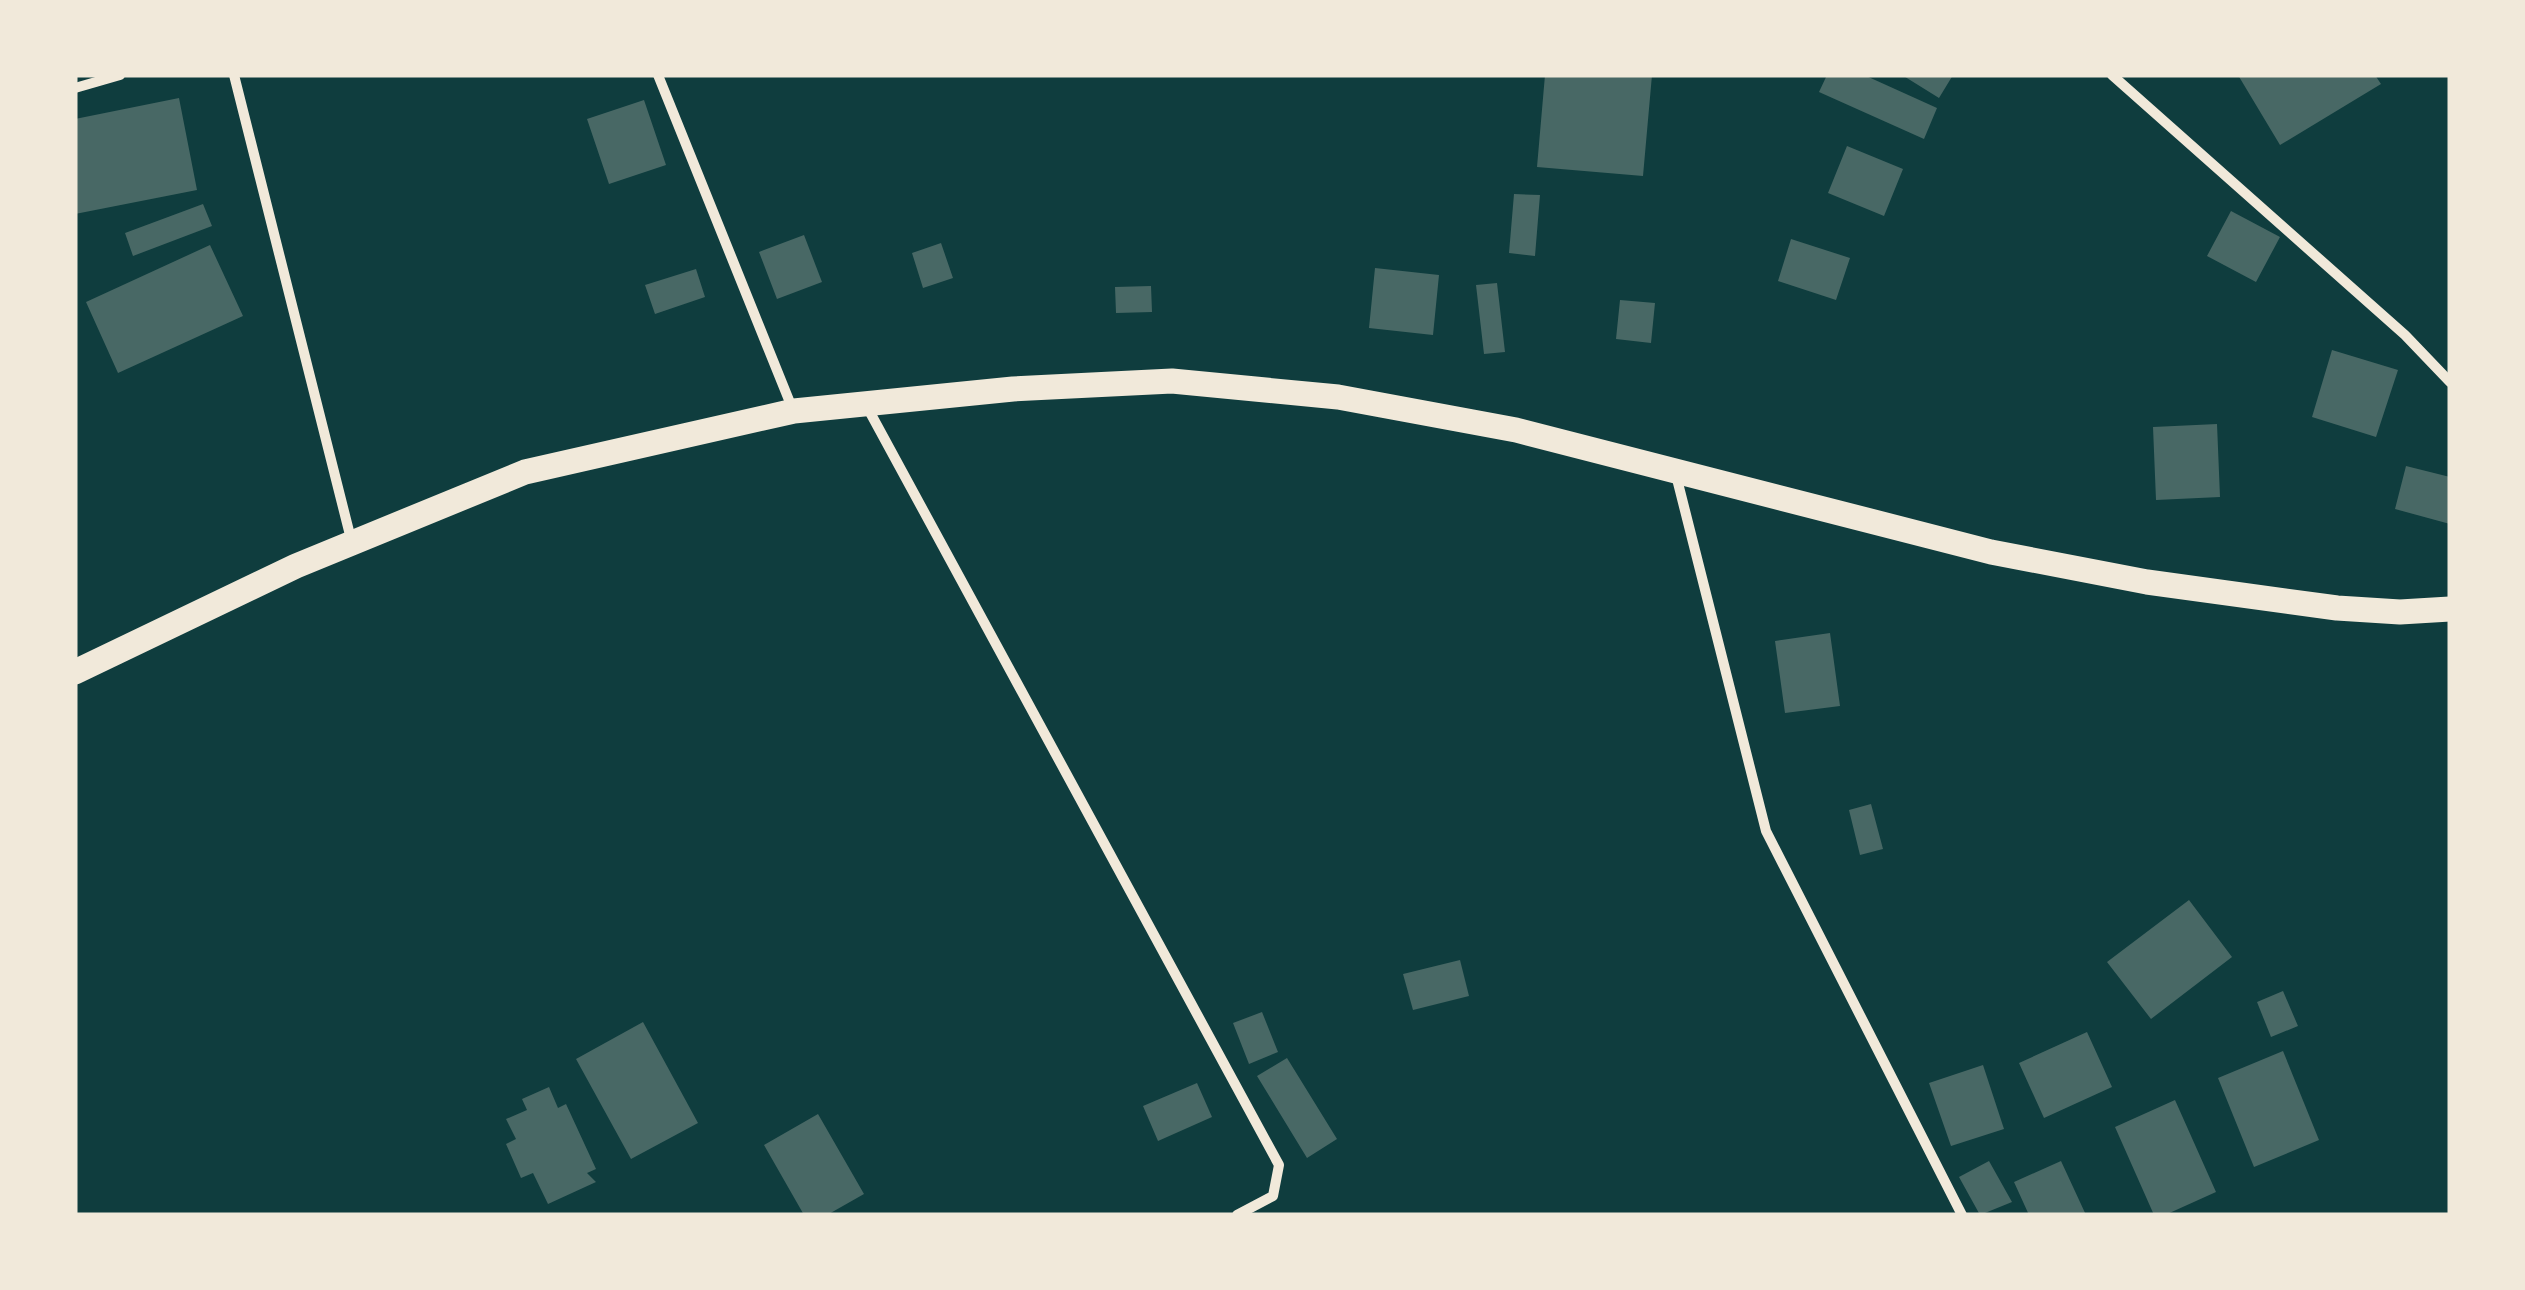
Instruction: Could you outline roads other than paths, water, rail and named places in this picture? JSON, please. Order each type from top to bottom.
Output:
[{"type":"main road","points":[[75,672],[352,544],[525,472],[794,411],[1013,390],[1172,380],[1338,397],[1422,411],[1675,469],[1991,552],[2147,582],[2337,608],[2400,612],[2450,609]]},
{"type":"street","points":[[75,88],[120,75]]},
{"type":"street","points":[[234,75],[352,544]]},
{"type":"street","points":[[658,75],[794,411]]},
{"type":"street","points":[[2112,75],[2362,296],[2450,382]]},
{"type":"street","points":[[866,405],[1279,1165],[1273,1196],[1236,1215]]},
{"type":"street","points":[[1675,469],[1766,830],[1962,1215]]}]
